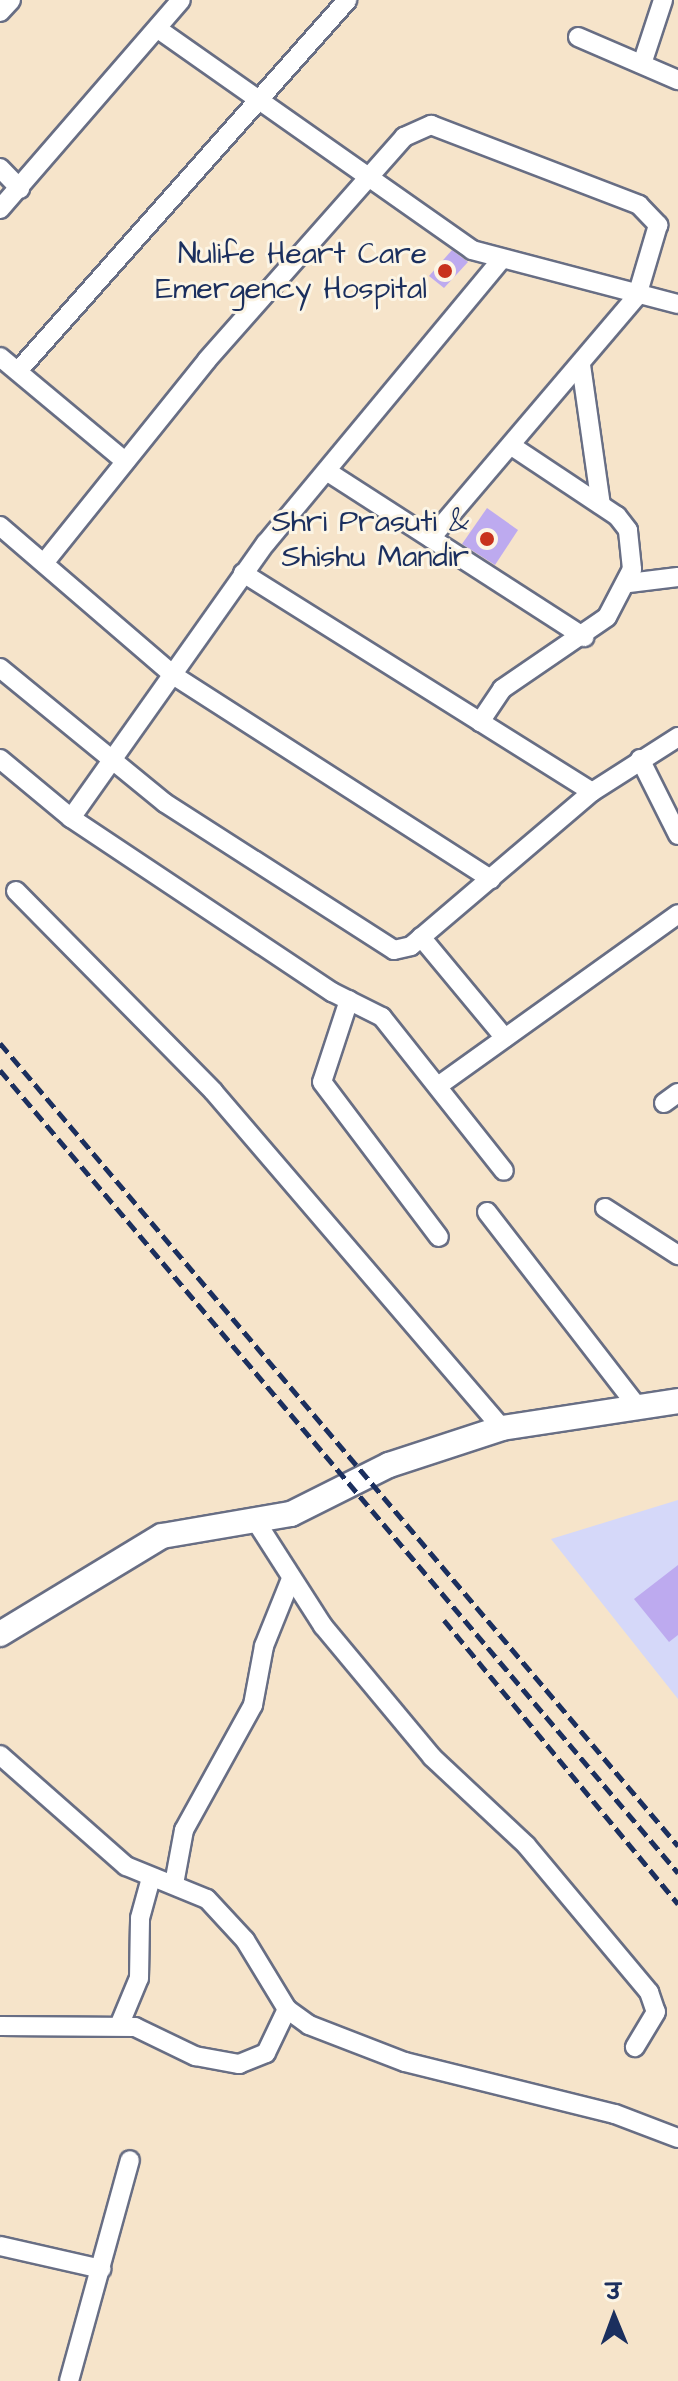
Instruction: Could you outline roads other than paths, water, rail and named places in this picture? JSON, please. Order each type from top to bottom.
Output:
[{"type":"street","points":[[0,12],[11,0]]},
{"type":"street","points":[[0,209],[181,0]]},
{"type":"street","points":[[18,371],[253,100],[347,0]]},
{"type":"street","points":[[642,64],[663,0]]},
{"type":"street","points":[[158,29],[253,100],[454,240],[501,260],[678,304]]},
{"type":"street","points":[[578,37],[678,80]]},
{"type":"street","points":[[44,563],[125,461],[404,137],[440,125],[639,205],[658,225],[637,296],[513,447],[431,538]]},
{"type":"street","points":[[0,168],[20,189]]},
{"type":"street","points":[[71,818],[112,764],[243,573],[501,260]]},
{"type":"street","points":[[0,357],[125,461]]},
{"type":"street","points":[[581,365],[601,505]]},
{"type":"street","points":[[480,722],[502,689],[584,637],[629,583],[628,530],[601,505],[513,447]]},
{"type":"street","points":[[328,472],[584,637]]},
{"type":"street","points":[[0,526],[173,675],[491,879]]},
{"type":"street","points":[[243,573],[592,792]]},
{"type":"street","points":[[629,583],[678,577]]},
{"type":"street","points":[[0,668],[112,764],[386,946],[406,949],[592,792],[678,737]]},
{"type":"street","points":[[0,759],[71,818],[393,1027],[504,1171]]},
{"type":"street","points":[[640,759],[678,835]]},
{"type":"street","points":[[16,891],[213,1091],[502,1428]]},
{"type":"street","points":[[438,1086],[678,914]]},
{"type":"street","points":[[421,937],[505,1038]]},
{"type":"street","points":[[349,1000],[322,1082],[439,1237]]},
{"type":"street","points":[[605,1208],[678,1255]]},
{"type":"street","points":[[487,1212],[639,1409]]},
{"type":"street","points":[[0,1634],[138,1547],[291,1514],[389,1465],[502,1428],[678,1401]]},
{"type":"street","points":[[255,1520],[291,1579],[432,1757],[526,1845],[649,1992],[656,2012],[635,2047]]},
{"type":"street","points":[[174,1884],[184,1830],[253,1705],[264,1646],[291,1579]]},
{"type":"street","points":[[0,1755],[126,1866],[151,1878],[174,1884],[224,1915],[287,2009],[405,2062],[615,2114],[678,2138]]},
{"type":"street","points":[[119,2026],[139,1978],[140,1918],[151,1878]]},
{"type":"street","points":[[0,2026],[119,2026],[149,2031],[195,2056],[252,2063],[272,2045],[287,2009]]},
{"type":"street","points":[[69,2381],[130,2160]]},
{"type":"street","points":[[0,2246],[101,2269]]},
{"type":"railway","points":[[0,1043],[678,1846]]},
{"type":"railway","points":[[0,1070],[678,1873]]},
{"type":"railway","points":[[444,1620],[678,1904]]},
{"type":"place","name":"Nulife Heart Care Emergency Hospital","points":[[445,271]]},
{"type":"place","name":"Shri Prasuti & Shishu Mandir","points":[[487,539]]}]
